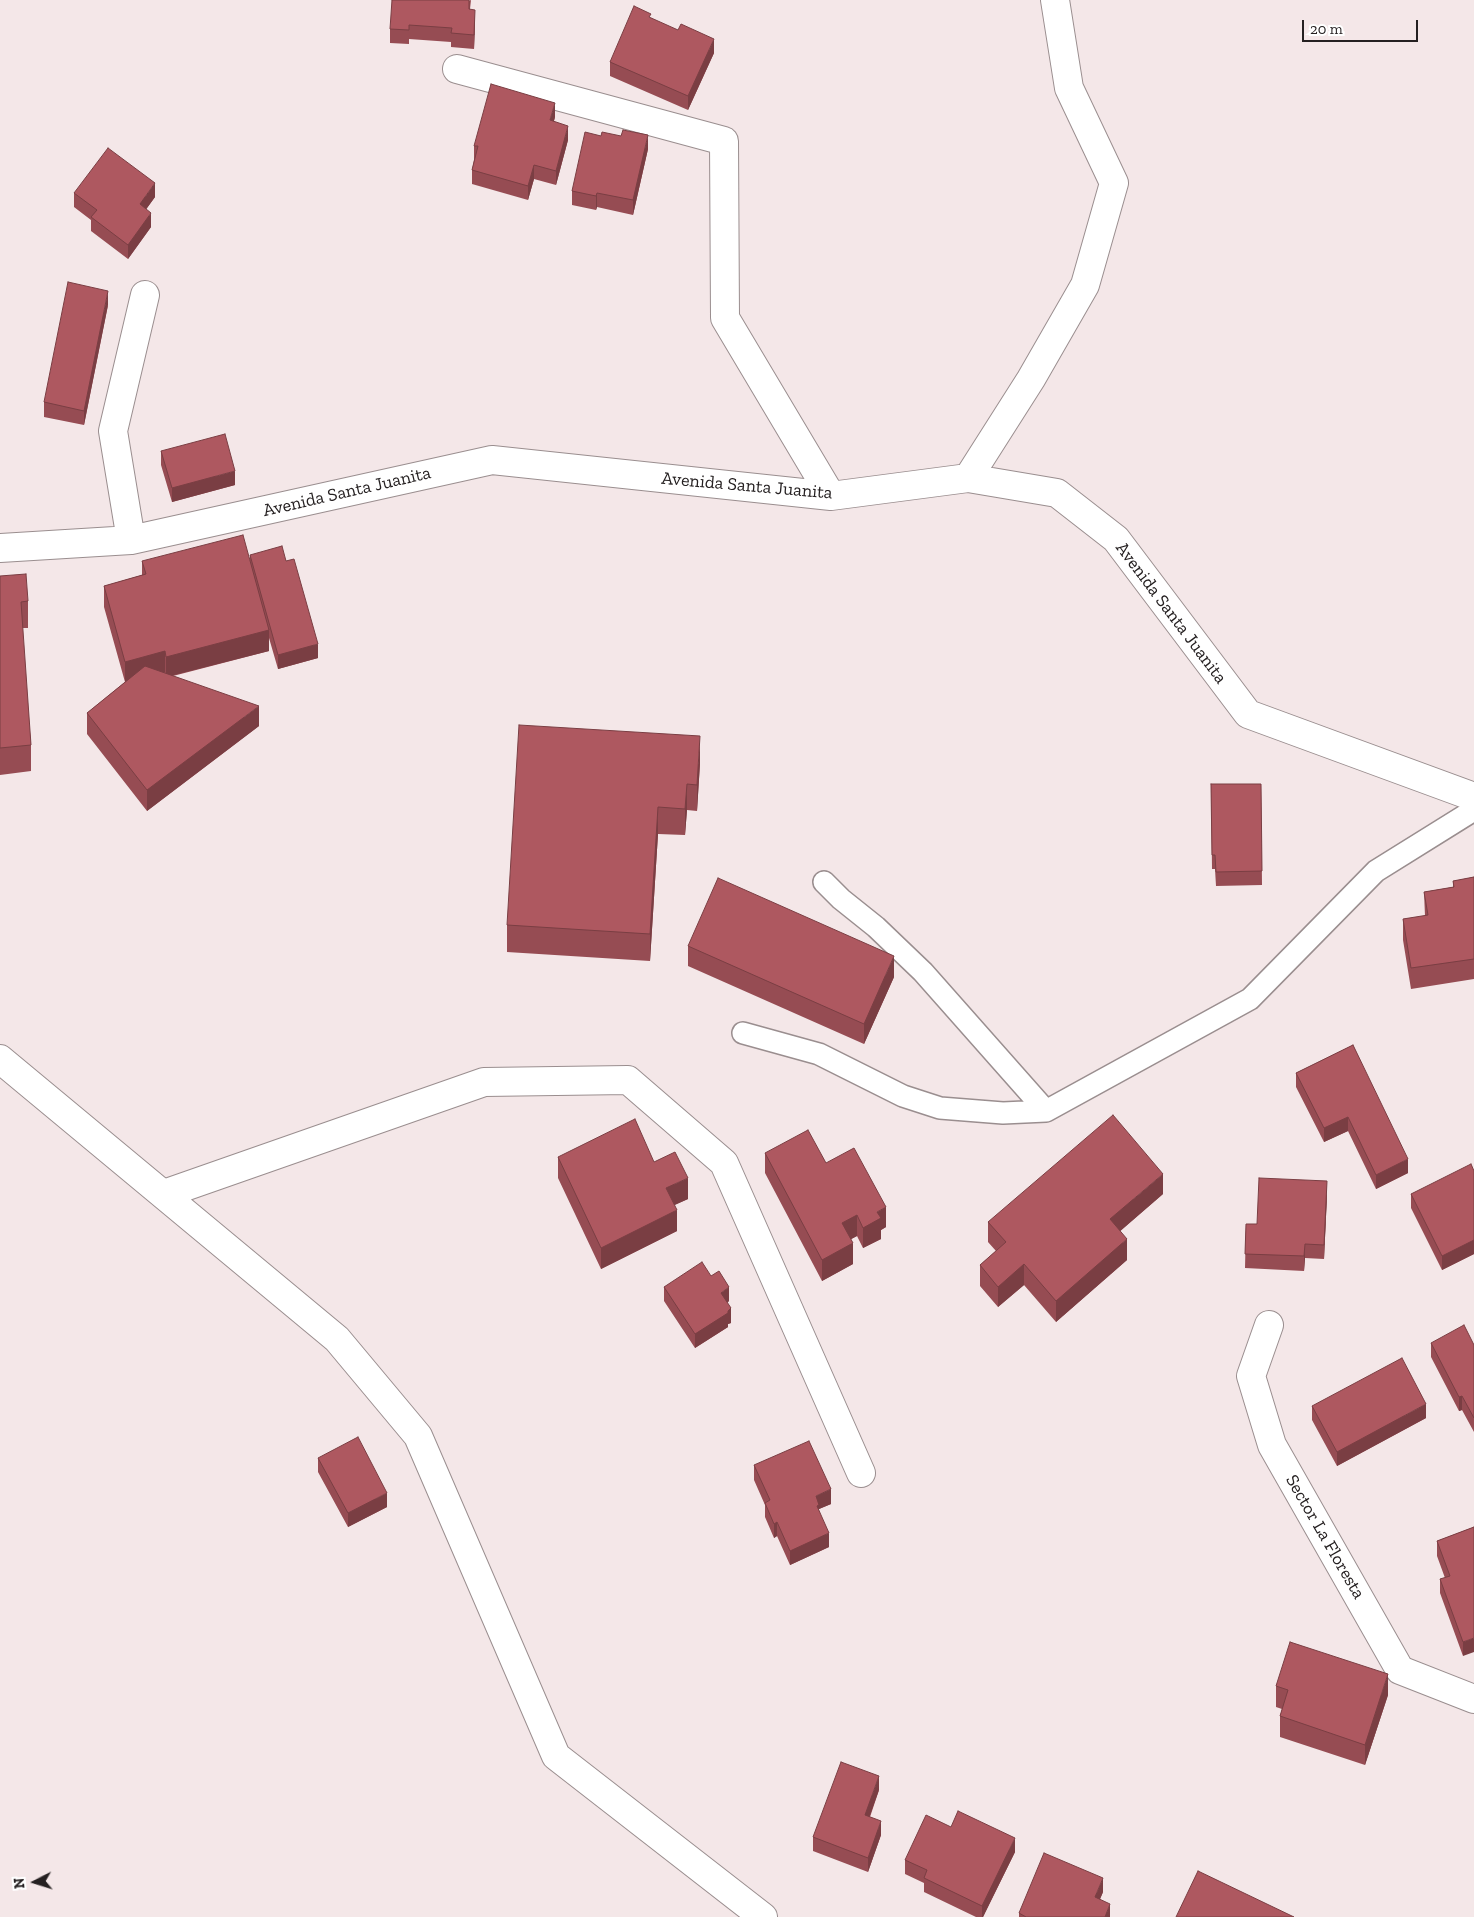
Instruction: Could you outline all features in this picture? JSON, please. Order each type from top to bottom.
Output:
[{"type":"street","points":[[968,478],[1031,379],[1085,285],[1114,184],[1069,88],[1055,0]]},
{"type":"street","points":[[457,69],[724,142],[725,318],[831,496]]},
{"type":"street","points":[[131,540],[113,431],[144,295]]},
{"type":"street","name":"Avenida Santa Juanita","points":[[0,548],[131,540],[492,460],[831,496],[968,478],[1057,493],[1116,539],[1248,714],[1474,797]]},
{"type":"street","points":[[0,1059],[337,1339],[418,1436],[556,1756],[763,1917]]},
{"type":"street","points":[[164,1194],[484,1082],[628,1080],[724,1164],[861,1473]]},
{"type":"street","name":"Sector La Floresta","points":[[1270,1324],[1251,1376],[1272,1445],[1400,1670],[1474,1699]]},
{"type":"lane","points":[[743,1033],[819,1054],[904,1096],[940,1108],[1003,1113],[1046,1111],[1250,999],[1376,871],[1474,810]]},
{"type":"lane","points":[[824,882],[840,899],[876,927],[923,972],[1046,1111]]},
{"type":"building","points":[[392,0],[469,0],[469,9],[475,10],[474,35],[451,33],[452,28],[409,25],[409,30],[390,29]]},
{"type":"building","points":[[634,6],[651,14],[649,17],[678,30],[681,24],[714,39],[688,96],[610,62]]},
{"type":"building","points":[[491,84],[555,103],[550,120],[568,126],[556,171],[534,165],[528,186],[472,170],[478,146],[474,146]]},
{"type":"building","points":[[623,130],[648,135],[633,200],[597,193],[596,196],[572,191],[585,132],[601,136],[602,132],[621,136]]},
{"type":"building","points":[[108,148],[155,183],[140,204],[151,213],[128,245],[91,217],[97,210],[74,193]]},
{"type":"building","points":[[68,282],[108,291],[84,411],[44,402]]},
{"type":"building","points":[[225,434],[235,471],[172,488],[161,451]]},
{"type":"building","points":[[243,535],[269,630],[166,657],[165,651],[125,662],[104,586],[146,574],[142,561]]},
{"type":"building","points":[[282,546],[286,561],[294,559],[318,644],[278,655],[250,555]]},
{"type":"building","points":[[26,574],[28,601],[21,602],[31,745],[0,748],[0,576]]},
{"type":"building","points":[[145,666],[259,706],[147,790],[87,713]]},
{"type":"building","points":[[519,725],[700,736],[697,785],[687,784],[685,809],[658,807],[650,934],[507,925]]},
{"type":"building","points":[[1211,784],[1261,784],[1262,871],[1216,872],[1215,855],[1212,855]]},
{"type":"building","points":[[1474,877],[1474,959],[1411,968],[1403,919],[1428,915],[1424,892],[1454,887],[1453,881]]},
{"type":"building","points":[[718,878],[894,956],[864,1024],[688,946]]},
{"type":"building","points":[[1353,1045],[1408,1159],[1376,1175],[1348,1117],[1324,1128],[1296,1073]]},
{"type":"building","points":[[1113,1115],[1163,1174],[1110,1219],[1127,1239],[1056,1301],[1024,1264],[998,1287],[980,1265],[1006,1242],[988,1222]]},
{"type":"building","points":[[635,1119],[654,1162],[675,1152],[688,1178],[666,1188],[677,1210],[601,1248],[558,1157]]},
{"type":"building","points":[[808,1130],[826,1163],[854,1148],[886,1207],[877,1212],[881,1218],[863,1228],[857,1215],[842,1223],[853,1243],[822,1260],[765,1153]]},
{"type":"building","points":[[1471,1164],[1474,1171],[1474,1240],[1442,1256],[1411,1194]]},
{"type":"building","points":[[1259,1178],[1327,1181],[1324,1245],[1305,1244],[1304,1256],[1245,1254],[1246,1224],[1257,1224]]},
{"type":"building","points":[[702,1262],[711,1276],[719,1271],[729,1287],[721,1293],[731,1308],[728,1313],[695,1334],[664,1287]]},
{"type":"building","points":[[1464,1325],[1474,1345],[1474,1418],[1462,1396],[1459,1397],[1431,1343]]},
{"type":"building","points":[[1402,1358],[1426,1404],[1337,1452],[1312,1406]]},
{"type":"building","points":[[358,1437],[387,1493],[348,1513],[318,1458]]},
{"type":"building","points":[[809,1441],[831,1489],[816,1496],[819,1505],[817,1506],[829,1533],[790,1551],[777,1522],[774,1524],[765,1503],[770,1500],[754,1465]]},
{"type":"building","points":[[1474,1527],[1474,1638],[1463,1642],[1440,1579],[1450,1576],[1437,1541]]},
{"type":"building","points":[[1290,1642],[1388,1674],[1365,1745],[1280,1716],[1288,1690],[1276,1686]]},
{"type":"building","points":[[841,1762],[879,1776],[865,1815],[881,1821],[868,1858],[813,1837]]},
{"type":"building","points":[[958,1811],[1015,1838],[982,1906],[924,1878],[927,1870],[905,1860],[926,1815],[951,1827]]},
{"type":"building","points":[[1044,1853],[1103,1878],[1095,1897],[1110,1904],[1105,1917],[1026,1917],[1019,1913]]},
{"type":"building","points":[[1198,1871],[1294,1917],[1176,1917]]}]
